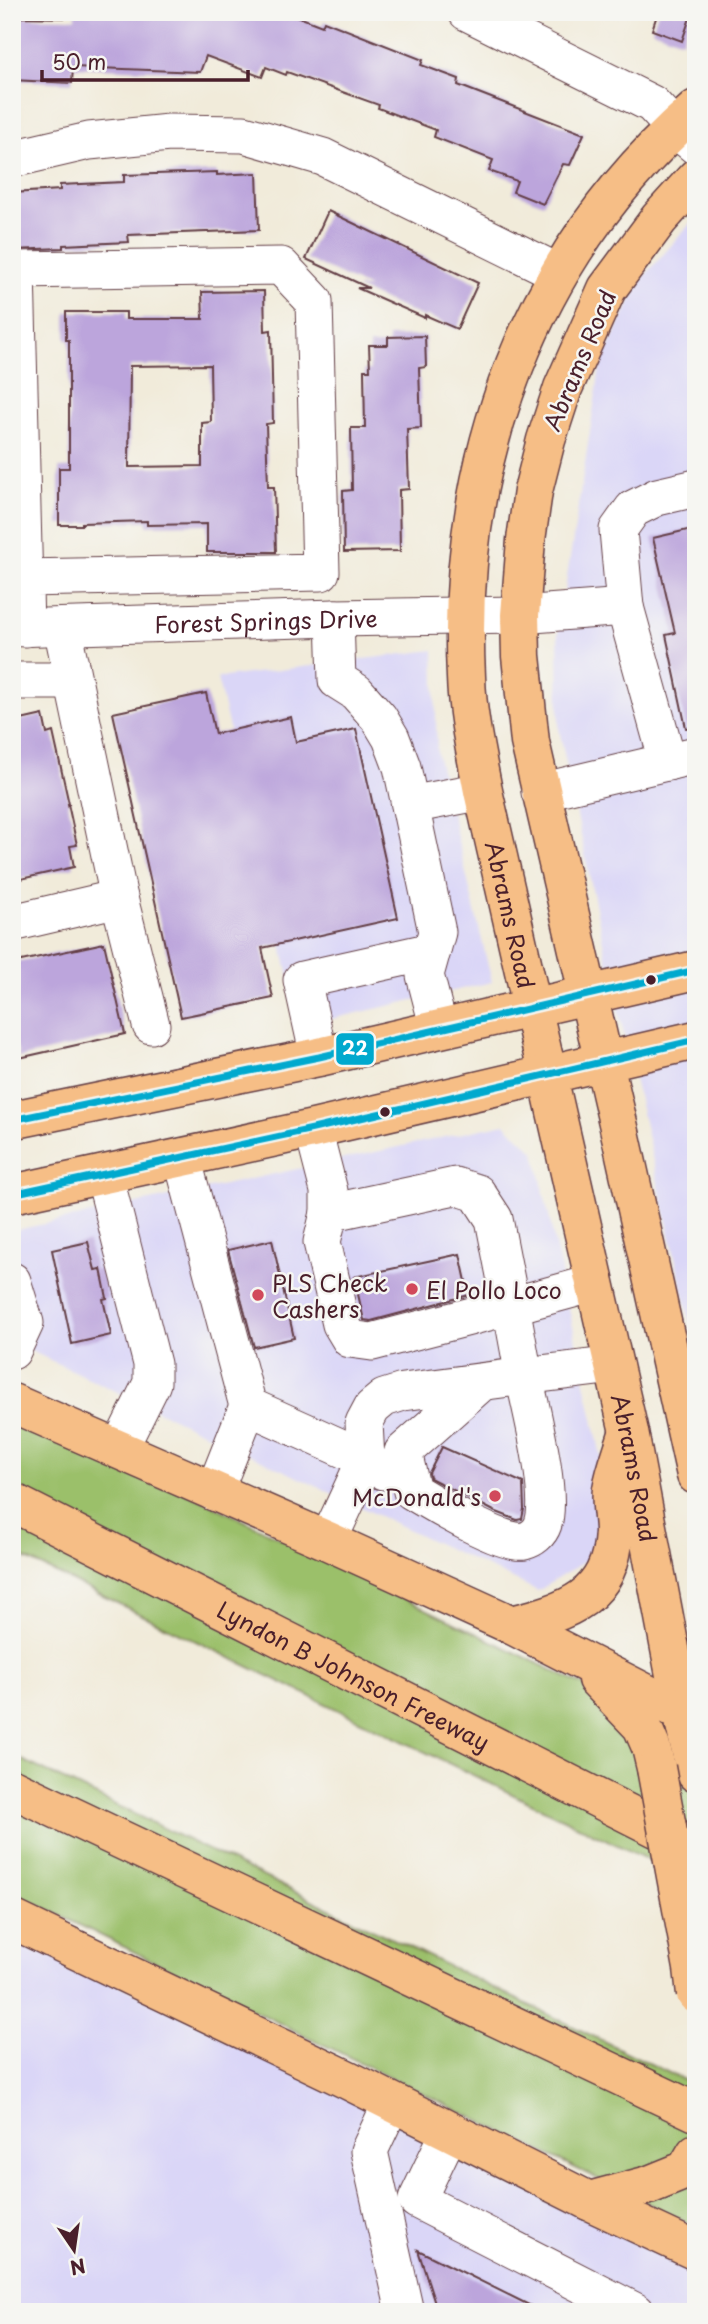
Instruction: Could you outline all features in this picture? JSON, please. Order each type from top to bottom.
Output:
[{"type":"main road","name":"Abrams Road","points":[[689,128],[616,190],[575,244],[542,300],[515,361],[477,496],[467,558],[466,678],[473,739],[484,792],[629,1432],[689,1716],[696,1773]]},
{"type":"main road","name":"Abrams Road","points":[[696,178],[659,219],[607,289],[563,388],[533,491],[520,615],[521,656],[530,742],[540,792],[689,1413],[696,1475]]},
{"type":"main road","points":[[12,1120],[319,1057],[696,970]]},
{"type":"main road","points":[[12,1194],[313,1129],[696,1040]]},
{"type":"main road","points":[[12,1403],[119,1448],[512,1625],[689,1716]]},
{"type":"main road","points":[[512,1625],[550,1615],[571,1605],[589,1593],[603,1578],[611,1560],[614,1531],[611,1490],[629,1432]]},
{"type":"main road","name":"Lyndon B Johnson Freeway","points":[[12,1502],[696,1848]]},
{"type":"main road","points":[[577,1658],[642,1726],[651,1747],[696,1994]]},
{"type":"main road","points":[[12,1787],[696,2112]]},
{"type":"main road","points":[[12,1919],[696,2251]]},
{"type":"main road","points":[[590,2201],[649,2185],[686,2170],[696,2153]]},
{"type":"street","points":[[467,12],[652,104],[689,128]]},
{"type":"street","points":[[12,159],[89,141],[169,133],[244,134],[323,157],[559,273]]},
{"type":"street","points":[[18,578],[321,572],[314,301],[281,267],[16,270],[18,578],[19,628]]},
{"type":"street","points":[[540,792],[682,758],[625,607],[618,530],[632,509],[657,497],[696,488]]},
{"type":"street","name":"Forest Springs Drive","points":[[19,628],[520,615],[625,607]]},
{"type":"street","points":[[335,618],[337,680],[356,692],[379,718],[391,738],[402,767],[437,932],[425,975],[439,1029]]},
{"type":"street","points":[[62,627],[119,898],[151,1025]]},
{"type":"street","points":[[12,681],[74,681]]},
{"type":"street","points":[[410,805],[484,792]]},
{"type":"street","points":[[12,923],[119,898]]},
{"type":"street","points":[[319,1057],[302,980],[432,951]]},
{"type":"street","points":[[313,1129],[329,1191],[329,1213],[322,1242],[341,1324],[350,1339],[372,1342],[595,1283]]},
{"type":"street","points":[[182,1157],[248,1406],[214,1492]]},
{"type":"street","points":[[104,1174],[152,1364],[152,1383],[119,1448]]},
{"type":"street","points":[[248,1406],[366,1459],[432,1504],[505,1539],[522,1542],[537,1535],[543,1524],[544,1477],[494,1219],[477,1193],[455,1186],[329,1213]]},
{"type":"street","points":[[12,1281],[25,1324],[12,1351]]},
{"type":"street","points":[[328,1541],[366,1459],[364,1423],[372,1408],[384,1398],[404,1392],[472,1390],[524,1376],[614,1365]]},
{"type":"street","points":[[412,1491],[403,1452],[472,1390]]},
{"type":"street","points":[[392,2102],[369,2151],[405,2312]]},
{"type":"street","points":[[450,2131],[417,2200],[636,2312]]},
{"type":"shaded area","points":[[696,217],[696,1348],[606,956],[559,729],[558,634],[601,362],[641,280]]},
{"type":"shaded area","points":[[434,650],[437,753],[492,982],[301,1026],[217,678]]},
{"type":"shaded area","points":[[505,1124],[535,1152],[619,1539],[538,1591],[12,1342],[12,1231]]},
{"type":"shaded area","points":[[12,1936],[696,2252],[696,2312],[12,2312]]},
{"type":"green space","points":[[12,1406],[681,1733],[696,1800],[696,1883],[12,1552]]},
{"type":"green space","points":[[12,1755],[696,2086],[696,2227],[12,1892]]},
{"type":"building","points":[[76,12],[286,12],[322,26],[324,21],[423,60],[421,65],[459,79],[458,85],[584,134],[570,165],[563,164],[543,204],[513,192],[517,181],[489,171],[493,160],[434,137],[436,130],[378,108],[379,105],[266,67],[262,77],[206,56],[200,72],[73,67],[72,83],[12,80],[14,17],[75,18]]},
{"type":"building","points":[[658,12],[692,12],[682,41],[652,30]]},
{"type":"building","points":[[217,172],[217,175],[257,173],[259,230],[128,235],[129,242],[12,250],[12,193],[60,190],[60,185],[124,182],[124,175]]},
{"type":"building","points":[[328,211],[478,283],[457,329],[357,288],[369,288],[306,259]]},
{"type":"building","points":[[264,291],[265,331],[271,330],[273,423],[266,424],[268,487],[274,487],[276,552],[207,552],[207,524],[147,525],[147,521],[59,525],[59,468],[69,468],[69,340],[66,340],[66,312],[126,312],[126,319],[203,319],[202,292]],"holes":[[[210,365],[211,422],[202,423],[202,466],[129,467],[130,366]]]},
{"type":"building","points":[[425,336],[426,367],[419,368],[421,428],[407,429],[409,489],[399,490],[400,551],[344,552],[343,491],[352,490],[351,428],[365,428],[364,370],[370,370],[369,345],[388,345],[388,337]]},
{"type":"building","points":[[696,528],[696,727],[686,728],[666,635],[675,633],[653,538]]},
{"type":"building","points":[[206,693],[215,734],[291,717],[296,742],[356,729],[398,918],[262,948],[273,998],[181,1017],[113,713]]},
{"type":"building","points":[[43,715],[47,734],[53,732],[69,804],[77,845],[70,846],[74,867],[12,881],[12,722]]},
{"type":"building","points":[[104,943],[125,1034],[19,1058],[12,1029],[12,963]]},
{"type":"building","name":"PLS Check Cashers","points":[[272,1240],[294,1338],[254,1347],[228,1250]]},
{"type":"building","points":[[88,1242],[95,1270],[101,1269],[107,1298],[103,1299],[111,1335],[72,1344],[52,1250]]},
{"type":"building","name":"El Pollo Loco","points":[[460,1254],[469,1295],[371,1321],[364,1320],[354,1277]]},
{"type":"building","name":"McDonald's","points":[[442,1447],[523,1483],[522,1519],[517,1520],[494,1511],[430,1478],[429,1473]]},
{"type":"building","points":[[418,2250],[543,2312],[438,2312]]},
{"type":"transit line","name":"22","points":[[12,1120],[319,1057],[696,970]]},
{"type":"transit line","name":"22","points":[[12,1194],[313,1129],[696,1040]]},
{"type":"place","name":"El Pollo Loco","points":[[412,1289]]},
{"type":"place","name":"PLS Check Cashers","points":[[258,1295]]},
{"type":"place","name":"McDonald's","points":[[495,1496]]}]
